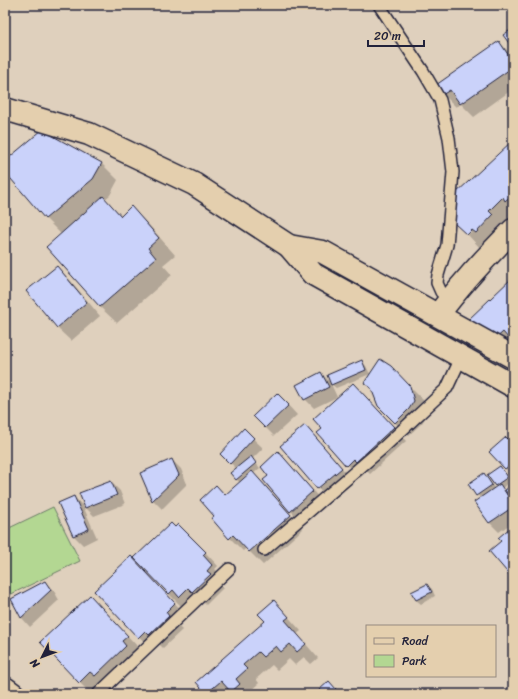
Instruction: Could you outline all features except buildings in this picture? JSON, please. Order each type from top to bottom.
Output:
[{"type":"street","points":[[5,109],[89,134],[194,184],[289,246],[313,274],[513,386]]},
{"type":"street","points":[[444,308],[484,259],[513,230]]},
{"type":"street","points":[[289,246],[323,252],[444,308],[513,357]]},
{"type":"street","points":[[5,688],[13,694]]},
{"type":"lane","points":[[379,5],[423,71],[440,100],[449,138],[453,180],[447,244],[437,283],[441,292],[444,308]]},
{"type":"lane","points":[[264,550],[384,448],[447,388],[462,358]]},
{"type":"lane","points":[[98,694],[228,569]]},
{"type":"green space","points":[[53,507],[80,561],[5,597],[5,530]]}]
